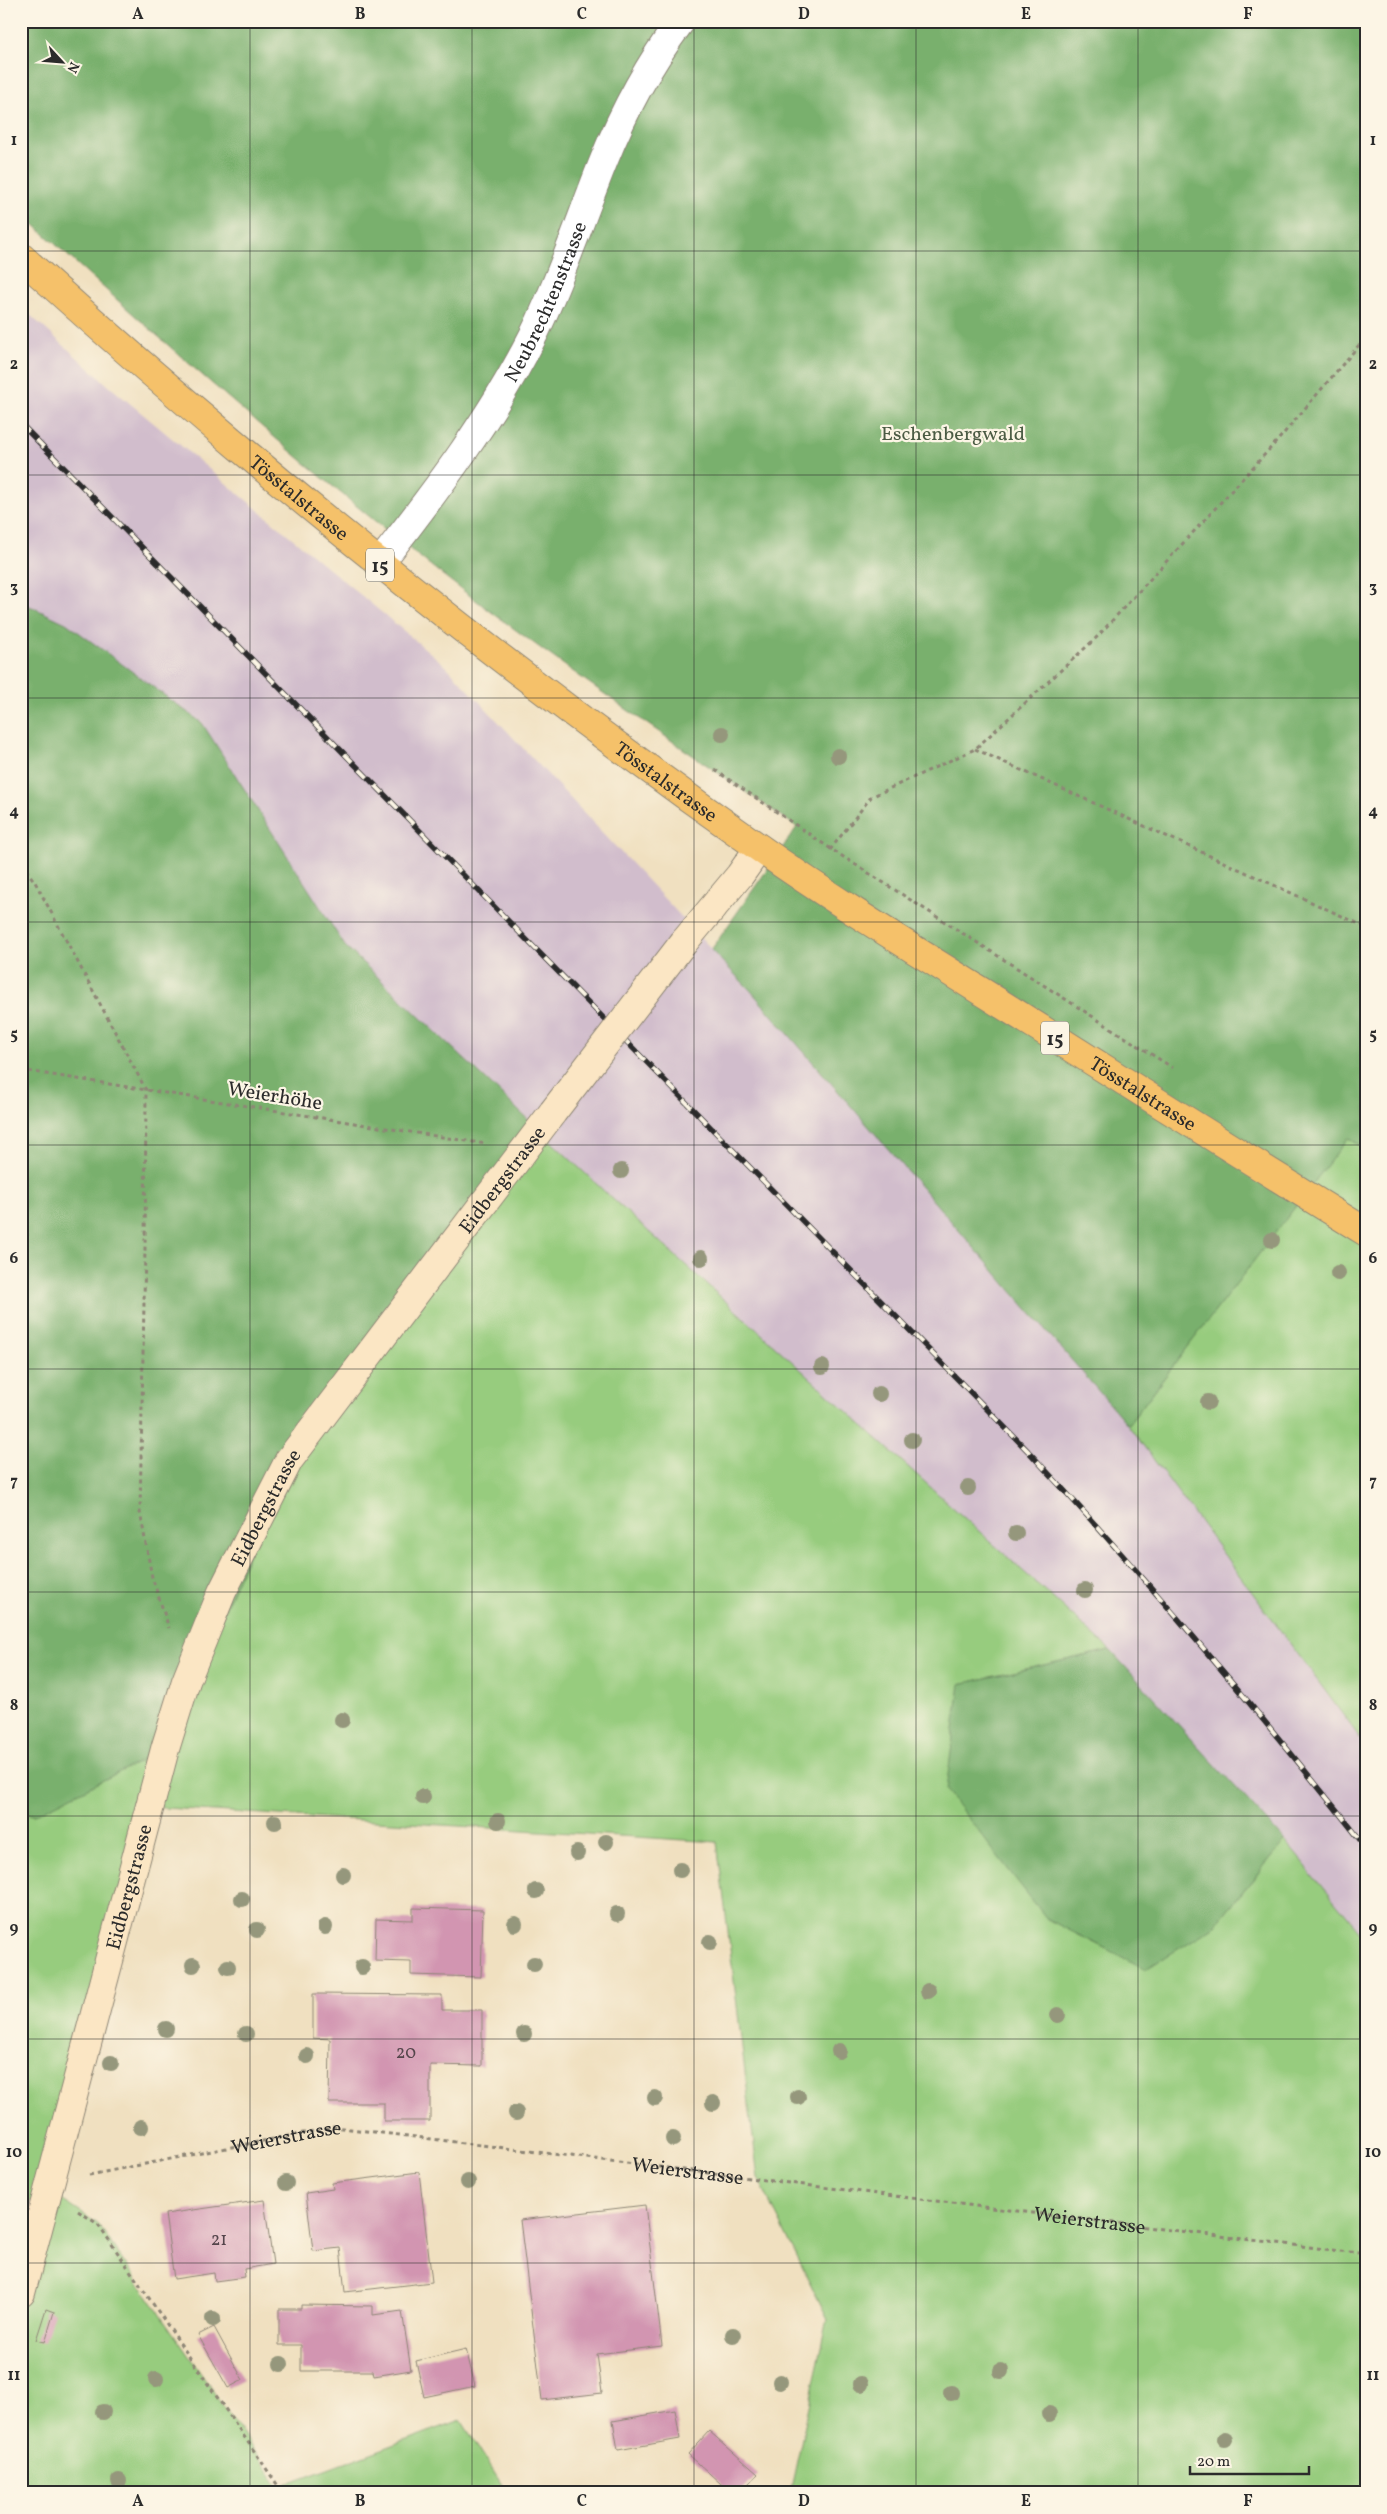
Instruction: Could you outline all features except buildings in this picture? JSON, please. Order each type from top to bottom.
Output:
[{"type":"main road","name":"Tösstalstrasse","points":[[21,257],[121,347],[379,564],[573,712],[759,848],[1366,1232]]},
{"type":"street","name":"Neubrechtenstrasse","points":[[379,564],[484,420],[521,359],[548,303],[619,125],[650,66],[681,21]]},
{"type":"street","name":"Eidbergstrasse","points":[[21,2293],[153,1790],[186,1681],[222,1592],[289,1460],[553,1112],[684,942],[740,875],[759,848]]},
{"type":"street","points":[[21,2208],[48,2191]]},
{"type":"path","points":[[807,880],[871,797],[975,749],[1096,638],[1278,440],[1366,338]]},
{"type":"path","points":[[975,749],[1366,927]]},
{"type":"path","points":[[797,827],[1174,1068]]},
{"type":"path","points":[[21,862],[34,882],[146,1090],[140,1512],[152,1577],[186,1681]]},
{"type":"path","name":"Weierhöhe","points":[[21,1070],[524,1150]]},
{"type":"path","name":"Weierstrasse","points":[[48,2191],[69,2178],[119,2171],[334,2127],[1366,2254]]},
{"type":"path","points":[[48,2191],[98,2224],[283,2493]]},
{"type":"shaded area","points":[[21,307],[109,386],[446,666],[751,991],[1128,1425],[1366,1746],[1366,1939],[1285,1841],[1110,1650],[605,1192],[345,946],[202,723],[66,623],[21,602]]},
{"type":"green space","name":"Eschenbergwald","points":[[21,21],[1366,21],[1366,1149],[1348,1138],[1128,1425],[751,991],[711,950],[797,827],[544,651],[445,577],[301,460],[21,213]]},
{"type":"green space","points":[[21,602],[66,623],[202,723],[345,946],[539,1130],[289,1460],[165,1749],[34,1815],[21,1813]]},
{"type":"green space","points":[[539,1130],[1110,1650],[960,1684],[1212,1928],[1285,1841],[1366,1939],[1366,2493],[790,2493],[828,2319],[758,2178],[717,1842],[149,1807],[48,2191],[98,2224],[279,2487],[461,2420],[507,2493],[21,2493],[21,2293],[47,2191],[21,2208],[21,1813],[34,1815],[289,1460]]},
{"type":"green space","points":[[1348,1137],[1366,1149],[1366,1746],[1128,1425]]},
{"type":"green space","points":[[1110,1650],[1285,1841],[1212,1928],[1146,1969],[1047,1919],[946,1790],[960,1684]]},
{"type":"railway","points":[[21,424],[1028,1451],[1201,1646],[1366,1847]]}]
